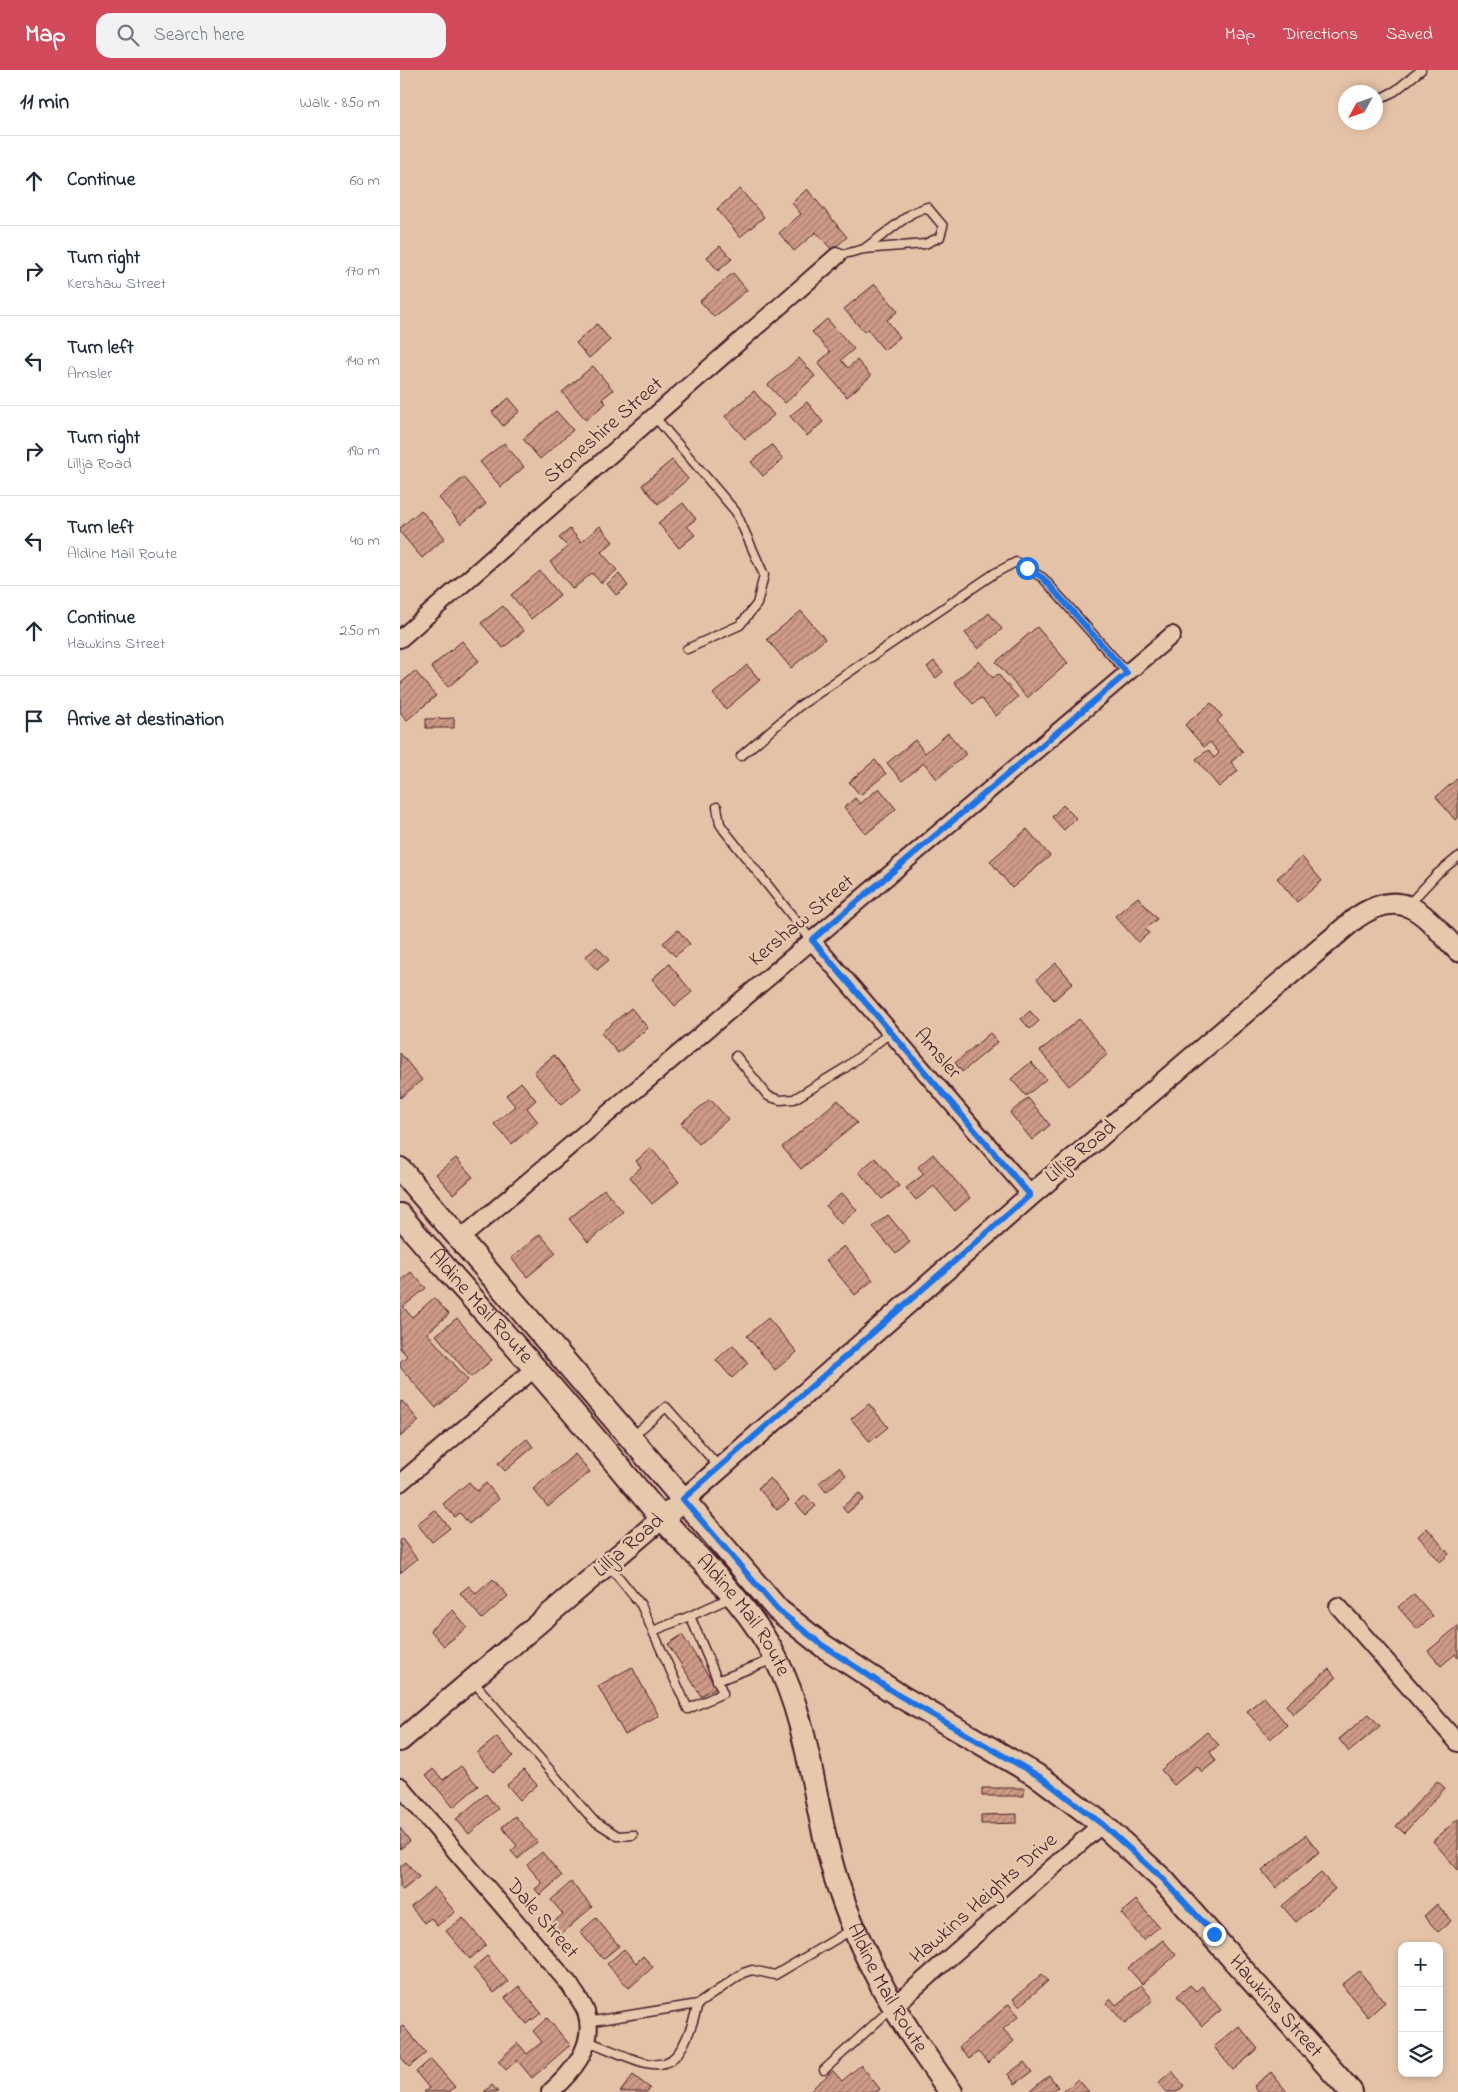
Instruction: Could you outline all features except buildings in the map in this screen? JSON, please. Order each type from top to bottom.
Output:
[{"type":"main road","name":"Aldine Mail Route","points":[[400,1168],[459,1240],[632,1438],[751,1579]]},
{"type":"main road","name":"Aldine Mail Route","points":[[403,1226],[535,1368],[662,1518],[734,1596],[776,1658],[793,1697],[836,1878],[855,1928],[870,1964],[894,2006],[951,2092]]},
{"type":"main road","name":"Hawkins Street","points":[[751,1579],[778,1610],[822,1645],[900,1696],[1042,1778],[1102,1824],[1162,1878],[1351,2092]]},
{"type":"street","name":"Stoneshire Street","points":[[400,639],[837,256]]},
{"type":"street","name":"Kershaw Street","points":[[459,1240],[1172,635]]},
{"type":"street","name":"Lillja Road","points":[[400,1741],[662,1518],[1030,1195],[1356,918],[1374,906],[1403,903],[1408,905]]},
{"type":"street","points":[[1408,905],[1426,918],[1458,951]]},
{"type":"street","name":"Amsler","points":[[812,940],[1030,1195]]},
{"type":"street","points":[[400,1483],[535,1368]]},
{"type":"street","points":[[1338,1606],[1458,1743]]},
{"type":"street","name":"Dale Street","points":[[400,1786],[570,1985],[586,2012],[587,2040],[577,2066],[551,2092]]},
{"type":"street","name":"Hawkins Heights Drive","points":[[894,2006],[1102,1824]]},
{"type":"lane","points":[[1383,97],[1395,91],[1421,70]]},
{"type":"lane","points":[[837,256],[864,249],[925,244],[940,237],[943,226],[927,207],[912,213],[864,249]]},
{"type":"lane","points":[[654,415],[736,512],[764,575],[757,604],[740,625],[687,649]]},
{"type":"lane","points":[[741,756],[798,707],[995,573],[1016,562],[1043,578],[1127,673]]},
{"type":"lane","points":[[717,806],[720,824],[724,830],[812,940]]},
{"type":"lane","points":[[1408,905],[1437,874],[1458,857]]},
{"type":"lane","points":[[736,1056],[768,1096],[780,1100],[794,1099],[845,1068],[891,1032]]},
{"type":"lane","points":[[632,1438],[666,1407],[719,1467]]},
{"type":"lane","points":[[608,1564],[641,1604],[688,1709],[723,1693],[690,1616]]},
{"type":"lane","points":[[654,1631],[734,1596]]},
{"type":"lane","points":[[717,1681],[776,1658]]},
{"type":"lane","points":[[472,1680],[593,1820],[618,1836],[633,1836]]},
{"type":"lane","points":[[587,2022],[698,2004],[743,1973],[752,1970],[775,1975],[855,1928]]},
{"type":"lane","points":[[587,2040],[652,2064],[665,2065],[675,2059],[685,2045],[698,2004]]},
{"type":"lane","points":[[824,2070],[894,2006]]},
{"type":"route","points":[[1027,568],[1043,578],[1127,673],[812,940],[1030,1195],[683,1499],[778,1610],[822,1645],[900,1696],[1042,1778],[1102,1824],[1162,1878],[1214,1934]]}]
